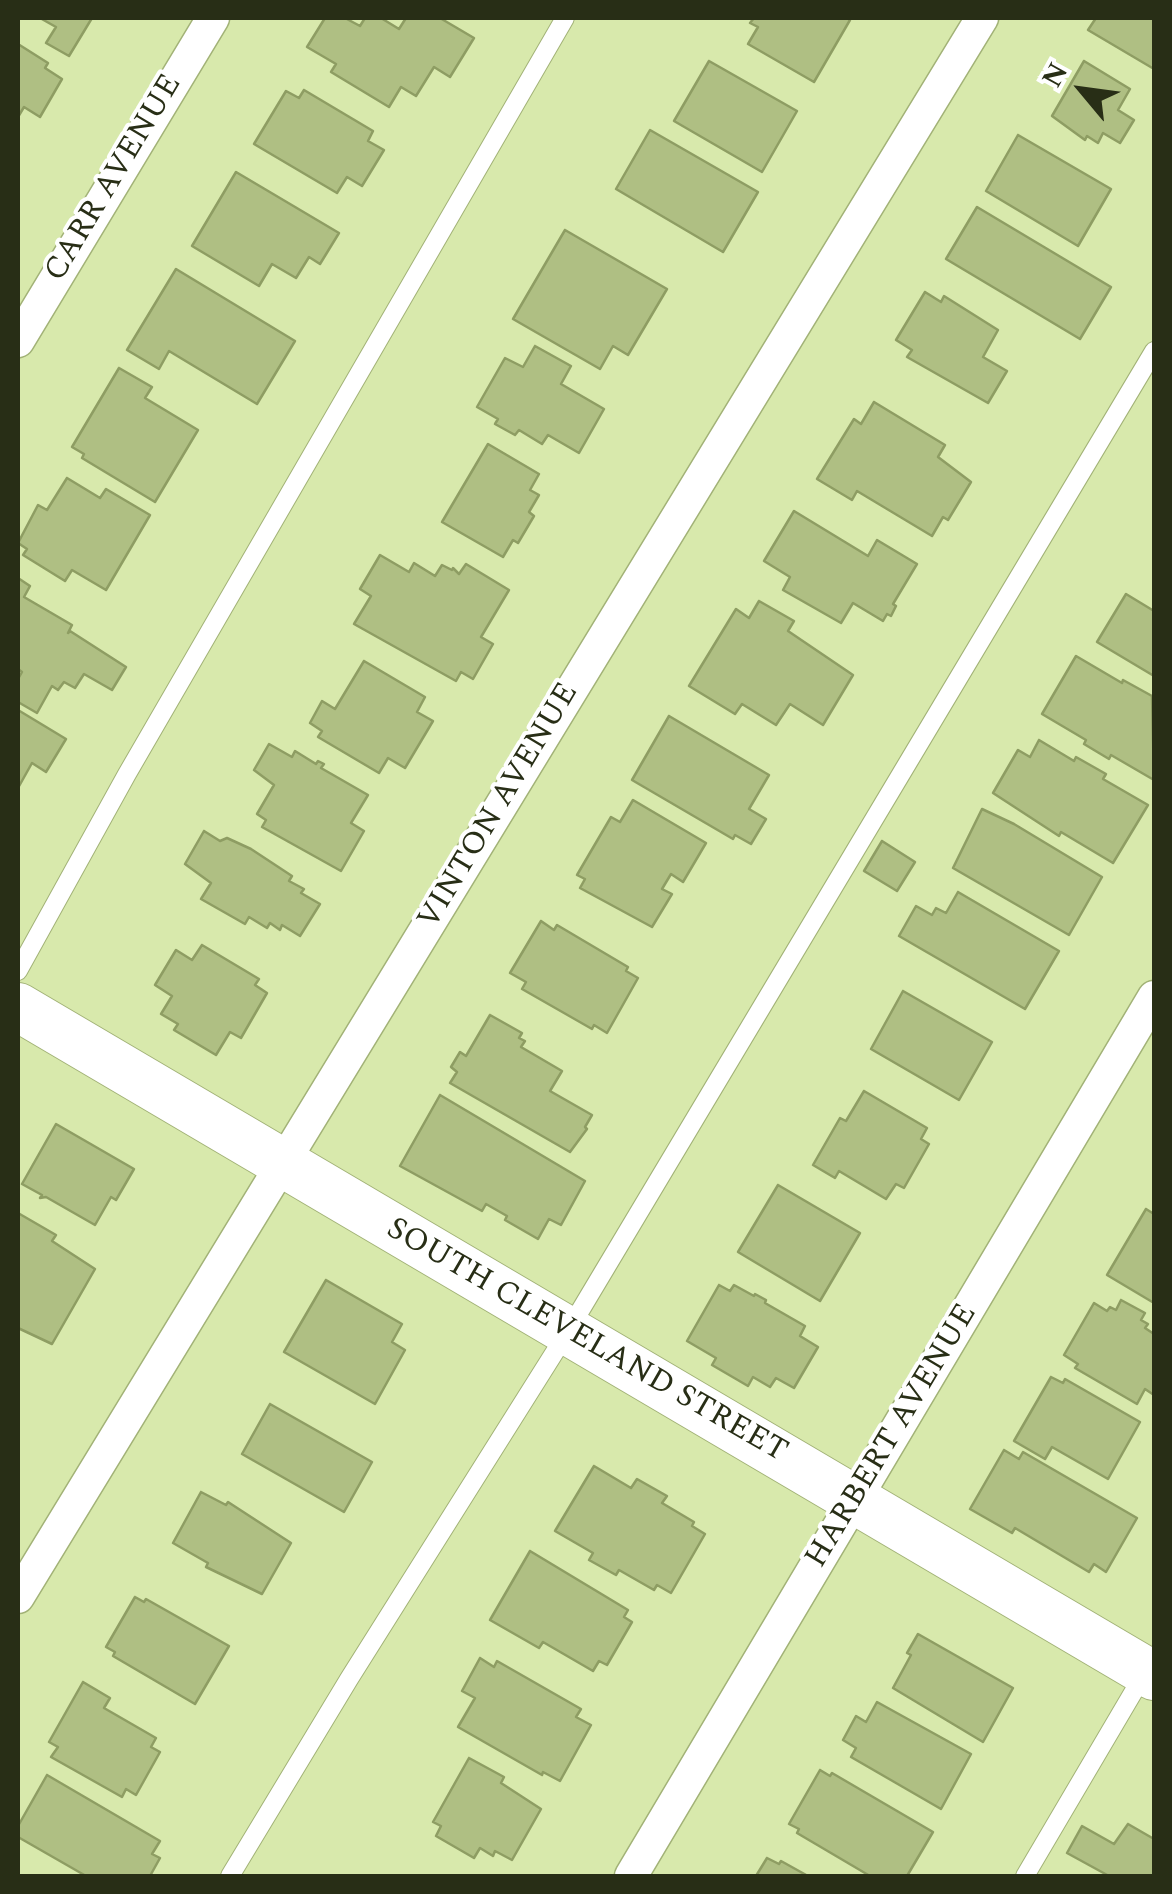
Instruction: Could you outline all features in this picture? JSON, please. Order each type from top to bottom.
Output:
[{"type":"main road","name":"SOUTH CLEVELAND STREET","points":[[18,1007],[568,1332],[1152,1667]]},
{"type":"street","name":"CARR AVENUE","points":[[18,341],[213,18]]},
{"type":"street","name":"VINTON AVENUE","points":[[18,1597],[982,18]]},
{"type":"street","name":"HARBERT AVENUE","points":[[631,1876],[1154,997]]},
{"type":"lane","points":[[18,971],[126,774],[565,18]]},
{"type":"lane","points":[[230,1876],[568,1332],[1154,351]]},
{"type":"lane","points":[[1025,1876],[1152,1667]]},
{"type":"building","points":[[40,18],[92,18],[69,56],[46,43],[56,27]]},
{"type":"building","points":[[325,18],[345,18],[360,26],[365,18],[381,18],[399,29],[406,18],[440,18],[474,38],[450,77],[434,67],[416,96],[401,87],[389,107],[331,72],[336,64],[307,47]]},
{"type":"building","points":[[754,18],[850,20],[814,82],[748,44],[758,27],[750,23]]},
{"type":"building","points":[[1096,18],[1154,18],[1154,69],[1088,30]]},
{"type":"building","points":[[18,44],[48,63],[45,68],[62,79],[40,117],[24,107],[18,117]]},
{"type":"building","points":[[709,61],[797,111],[762,172],[674,121]]},
{"type":"building","points":[[1084,61],[1130,89],[1118,110],[1134,120],[1120,143],[1103,133],[1098,143],[1087,136],[1085,140],[1052,116]]},
{"type":"building","points":[[304,90],[373,131],[368,141],[384,150],[362,186],[347,177],[337,193],[254,144],[286,91],[299,98]]},
{"type":"building","points":[[650,130],[758,192],[723,252],[616,189]]},
{"type":"building","points":[[1018,135],[1111,189],[1078,246],[986,191]]},
{"type":"building","points":[[236,172],[339,233],[320,264],[309,257],[296,278],[272,264],[259,286],[192,246]]},
{"type":"building","points":[[977,207],[1111,287],[1080,339],[946,259]]},
{"type":"building","points":[[565,230],[667,289],[628,355],[613,346],[600,369],[513,319]]},
{"type":"building","points":[[176,269],[295,341],[257,404],[169,351],[159,369],[127,350]]},
{"type":"building","points":[[925,292],[941,302],[944,296],[998,330],[983,357],[1007,371],[988,403],[907,357],[912,350],[896,340]]},
{"type":"building","points":[[535,346],[571,366],[561,384],[604,409],[579,453],[548,435],[542,444],[519,430],[515,435],[495,424],[498,419],[477,407],[505,358],[523,367]]},
{"type":"building","points":[[119,368],[152,387],[145,398],[198,430],[155,502],[82,458],[84,454],[72,447]]},
{"type":"building","points":[[874,402],[945,445],[938,457],[971,482],[948,520],[943,517],[932,536],[857,491],[852,500],[817,479],[854,419],[861,424]]},
{"type":"building","points":[[488,444],[539,474],[530,490],[539,495],[529,512],[534,516],[518,543],[513,540],[503,557],[442,522]]},
{"type":"building","points":[[67,478],[100,498],[106,489],[150,515],[106,590],[72,570],[65,581],[23,555],[27,549],[18,543],[38,505],[47,510]]},
{"type":"building","points":[[794,511],[868,556],[877,540],[917,564],[893,604],[896,606],[891,616],[887,614],[883,621],[853,603],[841,623],[783,590],[790,577],[764,561]]},
{"type":"building","points":[[380,555],[409,572],[414,563],[435,576],[442,565],[459,574],[466,564],[509,590],[481,637],[493,644],[473,679],[461,672],[456,681],[354,624],[371,596],[360,589]]},
{"type":"building","points":[[18,578],[30,586],[24,597],[72,625],[68,633],[126,667],[112,690],[84,674],[75,688],[64,682],[58,690],[52,686],[37,713],[18,702],[18,679],[22,672],[18,669]]},
{"type":"building","points":[[1126,594],[1154,611],[1154,676],[1097,642]]},
{"type":"building","points":[[759,601],[794,621],[788,631],[853,675],[823,725],[790,704],[776,725],[742,704],[735,714],[689,686],[736,609],[749,618]]},
{"type":"building","points":[[1076,656],[1152,696],[1154,780],[1111,755],[1109,759],[1042,714]]},
{"type":"building","points":[[364,661],[425,697],[417,712],[433,721],[405,768],[388,758],[379,773],[318,737],[322,731],[310,723],[322,701],[335,709]]},
{"type":"building","points":[[18,710],[66,739],[46,772],[32,763],[18,788]]},
{"type":"building","points":[[669,716],[769,775],[749,809],[766,819],[751,844],[735,835],[733,839],[632,780]]},
{"type":"building","points":[[1039,740],[1106,774],[1103,779],[1148,805],[1113,863],[1061,832],[1059,836],[993,793],[1018,750],[1030,757]]},
{"type":"building","points":[[269,744],[292,757],[295,751],[316,764],[324,764],[321,768],[368,795],[351,823],[364,831],[341,871],[262,827],[266,820],[257,814],[274,785],[254,770]]},
{"type":"building","points":[[633,800],[706,843],[683,882],[671,874],[662,889],[672,894],[652,927],[580,888],[585,879],[577,875],[611,817],[620,822]]},
{"type":"building","points":[[982,809],[1102,877],[1069,935],[953,868]]},
{"type":"building","points":[[204,831],[220,841],[227,838],[251,849],[292,876],[289,881],[304,889],[301,893],[320,904],[300,936],[282,925],[280,930],[270,923],[267,928],[249,917],[245,924],[201,899],[211,883],[185,864]]},
{"type":"building","points":[[882,841],[915,862],[897,891],[864,871]]},
{"type":"building","points":[[958,892],[1059,951],[1025,1009],[899,936],[916,906],[932,915],[936,908],[946,913]]},
{"type":"building","points":[[541,921],[554,930],[557,925],[628,967],[626,971],[638,978],[607,1033],[594,1025],[592,1029],[522,989],[526,982],[510,973]]},
{"type":"building","points":[[202,945],[259,979],[255,985],[267,993],[241,1038],[230,1032],[216,1055],[174,1030],[178,1024],[161,1014],[172,996],[155,985],[176,950],[192,960]]},
{"type":"building","points":[[903,991],[992,1042],[959,1100],[871,1049]]},
{"type":"building","points":[[490,1015],[522,1033],[519,1038],[525,1041],[521,1047],[562,1071],[550,1091],[592,1115],[570,1152],[450,1083],[457,1072],[451,1067],[460,1052],[466,1056]]},
{"type":"building","points":[[864,1091],[927,1128],[921,1139],[929,1144],[904,1188],[896,1184],[886,1199],[839,1171],[835,1178],[813,1165],[840,1118],[846,1121]]},
{"type":"building","points":[[440,1095],[585,1181],[561,1225],[549,1219],[538,1239],[486,1204],[482,1211],[400,1166]]},
{"type":"building","points":[[56,1124],[134,1169],[95,1225],[46,1197],[40,1198],[42,1195],[22,1184]]},
{"type":"building","points":[[778,1185],[860,1233],[820,1301],[738,1252]]},
{"type":"building","points":[[1146,1209],[1154,1214],[1154,1303],[1107,1275]]},
{"type":"building","points":[[18,1213],[56,1235],[52,1241],[95,1269],[52,1344],[18,1328]]},
{"type":"building","points":[[326,1280],[402,1324],[392,1342],[405,1350],[375,1404],[284,1352]]},
{"type":"building","points":[[719,1285],[730,1291],[734,1285],[755,1294],[805,1326],[800,1336],[818,1347],[794,1388],[776,1378],[770,1387],[753,1377],[748,1386],[712,1365],[716,1358],[687,1341]]},
{"type":"building","points":[[1121,1300],[1145,1313],[1141,1320],[1154,1334],[1154,1395],[1145,1389],[1137,1404],[1075,1368],[1078,1364],[1064,1355],[1094,1303],[1107,1311],[1110,1307],[1116,1310]]},
{"type":"building","points":[[1051,1377],[1063,1383],[1065,1379],[1140,1422],[1108,1479],[1052,1447],[1045,1459],[1014,1441]]},
{"type":"building","points":[[270,1404],[372,1462],[344,1512],[242,1454]]},
{"type":"building","points":[[1004,1450],[1019,1459],[1023,1452],[1137,1518],[1106,1572],[1094,1564],[1089,1572],[1015,1528],[1012,1533],[970,1509]]},
{"type":"building","points":[[594,1466],[631,1488],[637,1479],[667,1496],[662,1503],[694,1522],[692,1526],[705,1534],[671,1593],[657,1585],[654,1590],[619,1570],[616,1575],[589,1560],[593,1553],[555,1531]]},
{"type":"building","points":[[201,1492],[226,1505],[228,1502],[291,1543],[262,1594],[206,1567],[208,1563],[173,1543]]},
{"type":"building","points":[[530,1551],[628,1610],[624,1617],[632,1622],[607,1665],[599,1661],[593,1671],[543,1642],[539,1648],[490,1620]]},
{"type":"building","points":[[135,1597],[144,1602],[146,1599],[229,1646],[195,1704],[113,1656],[115,1652],[106,1647]]},
{"type":"building","points":[[918,1634],[1013,1688],[983,1742],[893,1688]]},
{"type":"building","points":[[480,1658],[494,1667],[497,1661],[581,1709],[576,1717],[591,1725],[560,1781],[543,1772],[542,1775],[458,1727],[475,1698],[462,1691]]},
{"type":"building","points":[[83,1682],[110,1698],[104,1708],[156,1738],[151,1747],[160,1752],[136,1795],[126,1789],[122,1797],[51,1757],[58,1747],[49,1742]]},
{"type":"building","points":[[877,1702],[971,1754],[941,1809],[851,1757],[856,1748],[843,1740],[856,1716],[866,1722]]},
{"type":"building","points":[[469,1758],[504,1777],[501,1783],[541,1809],[512,1860],[480,1848],[474,1858],[436,1836],[441,1826],[433,1822]]},
{"type":"building","points":[[820,1770],[830,1776],[832,1773],[933,1832],[907,1876],[870,1876],[797,1833],[799,1829],[789,1824]]},
{"type":"building","points":[[47,1775],[160,1841],[152,1854],[160,1858],[150,1876],[86,1876],[18,1837],[18,1826]]},
{"type":"building","points":[[1128,1824],[1154,1839],[1154,1876],[1109,1876],[1067,1853],[1082,1826],[1114,1844]]},
{"type":"building","points":[[767,1858],[779,1864],[781,1861],[808,1876],[756,1876]]}]
